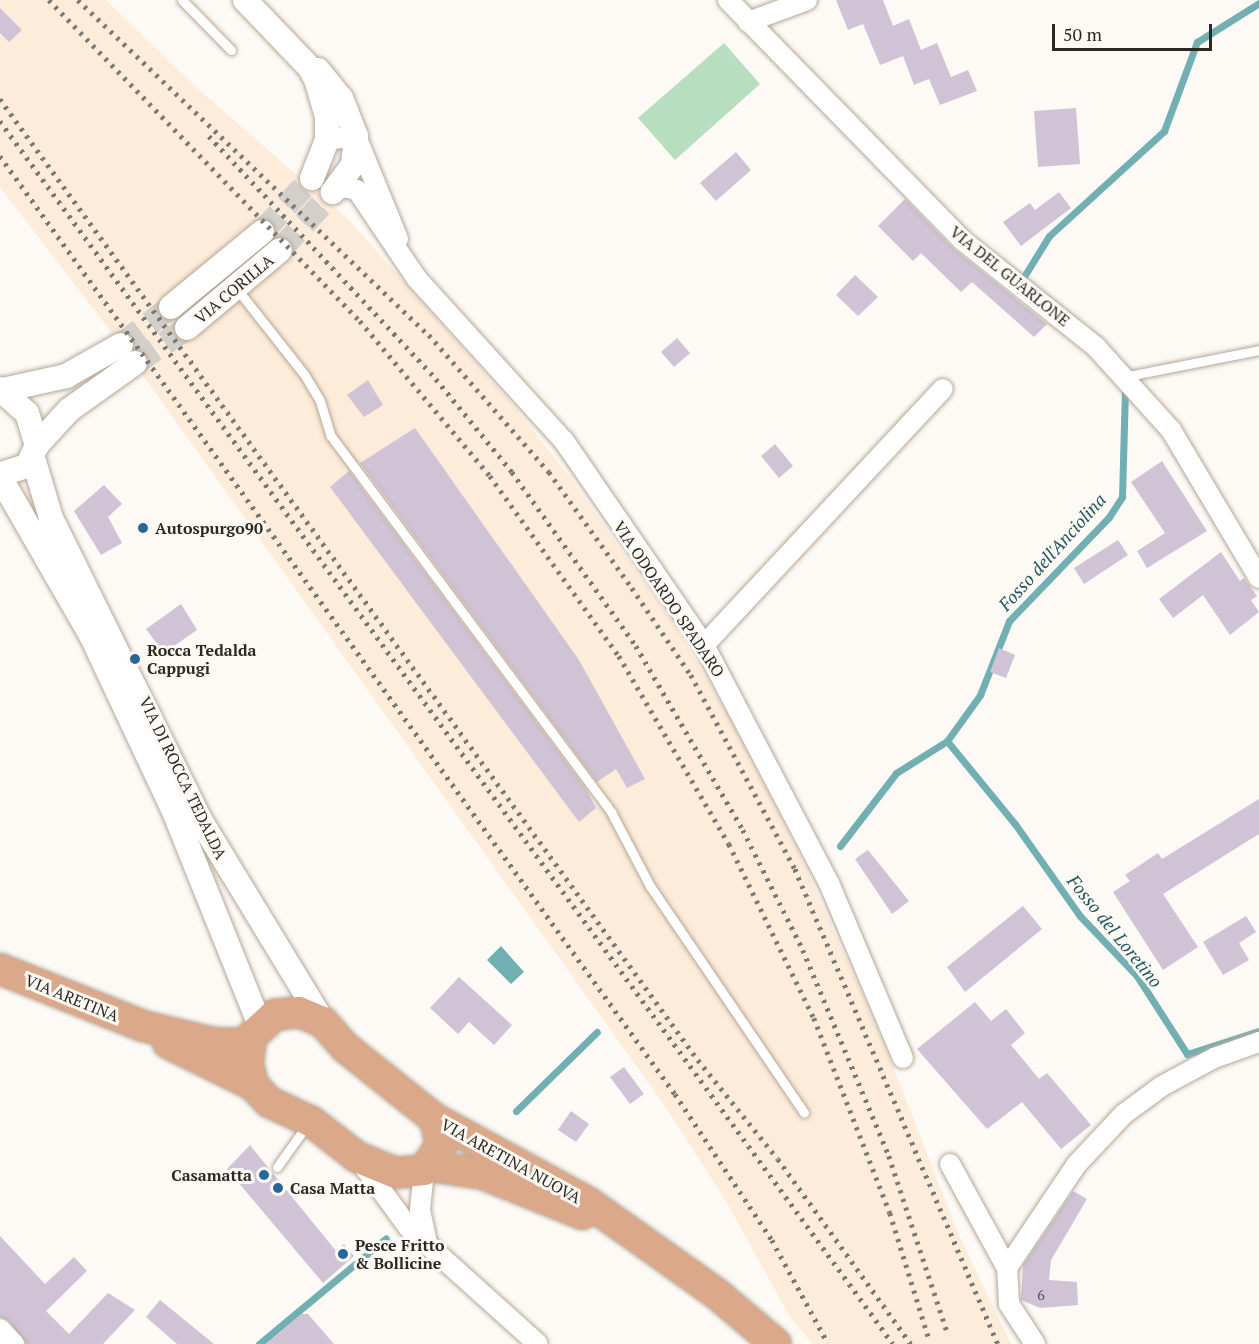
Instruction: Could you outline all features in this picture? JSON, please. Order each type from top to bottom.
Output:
[{"type":"main road","name":"VIA ARETINA","points":[[0,969],[143,1026],[214,1043],[255,1034]]},
{"type":"main road","points":[[254,1085],[248,1063],[255,1034],[287,1012],[323,1022]]},
{"type":"main road","name":"VIA ARETINA NUOVA","points":[[323,1022],[346,1048],[435,1119],[531,1168],[616,1224],[717,1293],[776,1344]]},
{"type":"main road","name":"VIA ARETINA","points":[[143,1026],[205,1063],[254,1085],[269,1102],[310,1121],[357,1157]]},
{"type":"main road","points":[[427,1168],[441,1145],[435,1119]]},
{"type":"main road","name":"VIA ARETINA NUOVA","points":[[357,1157],[396,1173],[427,1168],[483,1174],[616,1224]]},
{"type":"street","points":[[244,0],[297,55],[317,82],[327,116],[327,140],[312,178]]},
{"type":"street","name":"VIA DEL GUARLONE","points":[[728,0],[962,240],[1019,282],[1096,347],[1171,430],[1259,578]]},
{"type":"street","points":[[748,22],[807,0]]},
{"type":"street","points":[[297,55],[322,73],[341,98],[356,136],[354,165],[333,192]]},
{"type":"street","points":[[327,140],[356,136]]},
{"type":"street","name":"VIA ODOARDO SPADARO","points":[[356,136],[417,279]]},
{"type":"street","name":"VIA ODOARDO SPADARO","points":[[333,192],[344,187],[357,190],[417,279],[564,441],[704,645],[829,883],[903,1058]]},
{"type":"street","name":"VIA CORILLA","points":[[171,307],[262,232]]},
{"type":"street","name":"VIA CORILLA","points":[[187,328],[237,289],[280,250]]},
{"type":"street","points":[[2,390],[66,376],[128,354],[69,410],[35,452]]},
{"type":"street","points":[[704,645],[944,389]]},
{"type":"street","name":"VIA DI ROCCA TEDALDA","points":[[2,390],[27,413],[35,452],[58,535],[127,664],[200,818],[323,1022]]},
{"type":"street","name":"VIA DI ROCCA TEDALDA","points":[[35,452],[19,472],[0,475],[91,635],[173,809],[255,1034]]},
{"type":"street","points":[[1007,1268],[1077,1164],[1124,1114],[1162,1086],[1214,1058],[1259,1042]]},
{"type":"street","points":[[357,1157],[393,1211],[531,1342]]},
{"type":"street","points":[[950,1164],[1007,1268],[1010,1304],[1035,1344]]},
{"type":"street","points":[[427,1168],[420,1209],[427,1243]]},
{"type":"street","points":[[0,1329],[14,1344]]},
{"type":"lane","points":[[182,0],[231,50]]},
{"type":"lane","points":[[237,289],[304,374],[320,401],[332,435],[611,812],[650,886],[804,1113]]},
{"type":"lane","points":[[1123,377],[1259,350]]},
{"type":"lane","points":[[277,1167],[310,1121]]},
{"type":"shaded area","points":[[0,0],[106,0],[198,89],[350,221],[508,399],[569,476],[676,627],[731,720],[798,851],[883,1041],[958,1233],[1011,1344],[813,1344],[790,1317],[727,1203],[665,1106],[121,345],[0,187]]},
{"type":"green space","points":[[724,43],[760,84],[675,160],[638,118]]},
{"type":"water","points":[[501,946],[524,972],[511,984],[487,960]]},
{"type":"building","points":[[836,0],[883,0],[893,26],[909,19],[921,50],[937,43],[951,77],[968,70],[977,91],[940,105],[929,79],[914,85],[903,56],[880,65],[863,24],[848,30]]},
{"type":"building","points":[[0,8],[22,30],[9,42],[0,33]]},
{"type":"building","points":[[1076,108],[1080,164],[1038,167],[1034,111]]},
{"type":"building","points":[[736,152],[751,170],[716,201],[700,183]]},
{"type":"building","points":[[1059,192],[1071,208],[1021,246],[1003,222],[1030,203],[1035,210]]},
{"type":"building","points":[[905,199],[954,249],[1047,324],[1034,337],[972,282],[961,292],[921,253],[913,261],[878,226]]},
{"type":"building","points":[[855,275],[878,297],[858,316],[836,295]]},
{"type":"building","points":[[677,338],[690,353],[674,367],[661,352]]},
{"type":"building","points":[[368,380],[383,405],[364,417],[347,395]]},
{"type":"building","points":[[415,428],[579,660],[645,779],[627,788],[616,769],[597,782],[360,463]]},
{"type":"building","points":[[775,444],[793,466],[779,478],[761,456]]},
{"type":"building","points":[[1162,461],[1207,531],[1147,568],[1137,551],[1165,533],[1131,482]]},
{"type":"building","points":[[349,471],[586,789],[596,808],[579,822],[330,487]]},
{"type":"building","points":[[104,485],[122,504],[108,517],[122,543],[101,555],[74,511]]},
{"type":"building","points":[[1118,540],[1128,555],[1084,584],[1074,568]]},
{"type":"building","points":[[1221,552],[1240,581],[1244,578],[1257,596],[1251,600],[1259,612],[1230,635],[1203,595],[1173,618],[1159,599]]},
{"type":"building","points":[[181,604],[197,630],[164,653],[146,629]]},
{"type":"building","points":[[999,648],[1015,655],[1006,678],[990,672]]},
{"type":"building","points":[[1259,799],[1259,834],[1163,894],[1198,947],[1163,970],[1113,892],[1130,881],[1125,875],[1158,853],[1162,859]]},
{"type":"building","points":[[868,850],[909,901],[892,914],[855,859]]},
{"type":"building","points":[[1023,906],[1042,929],[965,992],[947,967]]},
{"type":"building","points":[[1246,916],[1256,932],[1239,943],[1249,960],[1223,975],[1203,942]]},
{"type":"building","points":[[459,977],[512,1025],[494,1045],[469,1022],[458,1034],[430,1008]]},
{"type":"building","points":[[975,1002],[991,1021],[1006,1009],[1025,1033],[1011,1045],[1039,1079],[1047,1073],[1091,1125],[1061,1149],[1022,1102],[987,1129],[917,1049]]},
{"type":"building","points":[[624,1067],[644,1094],[630,1104],[610,1077]]},
{"type":"building","points":[[571,1111],[589,1124],[576,1142],[558,1130]]},
{"type":"building","points":[[250,1145],[336,1251],[344,1244],[354,1256],[323,1283],[227,1169]]},
{"type":"building","points":[[1073,1191],[1087,1199],[1051,1260],[1049,1280],[1077,1282],[1078,1305],[1040,1308],[1021,1300],[1023,1265]]},
{"type":"building","points":[[0,1236],[45,1284],[74,1257],[87,1271],[46,1311],[69,1334],[108,1293],[135,1310],[103,1344],[26,1344],[9,1321],[0,1317]]},
{"type":"building","points":[[160,1300],[214,1344],[177,1344],[146,1317]]},
{"type":"building","points":[[301,1314],[308,1314],[334,1344],[266,1344]]},
{"type":"waterway","name":"Fosso dell'Anciolina","points":[[1020,283],[1049,236],[1164,131],[1197,42],[1259,3]]},
{"type":"waterway","name":"Fosso dell'Anciolina","points":[[840,846],[896,773],[947,741],[980,695],[1009,621],[1109,517],[1122,497],[1125,391]]},
{"type":"waterway","name":"Fosso del Loretino","points":[[947,741],[1015,824],[1080,916],[1137,976],[1187,1054],[1259,1031]]},
{"type":"waterway","name":"Fosso dell'Anciolina","points":[[516,1111],[597,1032]]},
{"type":"waterway","name":"Fosso dell'Anciolina","points":[[259,1344],[386,1238]]},
{"type":"tunnel","points":[[262,232],[312,178]]},
{"type":"tunnel","points":[[280,250],[333,192]]},
{"type":"tunnel","points":[[121,345],[171,307]]},
{"type":"tunnel","points":[[135,363],[187,328]]},
{"type":"railway","points":[[49,0],[360,321],[490,476],[619,656],[729,844],[814,1018],[890,1213],[928,1336]]},
{"type":"railway","points":[[78,0],[429,335],[549,472],[632,588],[691,675],[795,869],[998,1344]]},
{"type":"railway","points":[[0,99],[698,1060],[778,1159],[911,1344]]},
{"type":"railway","points":[[0,121],[893,1344]]},
{"type":"railway","points":[[209,136],[436,379],[512,472],[636,646],[743,830],[803,950],[889,1156],[947,1331]]},
{"type":"railway","points":[[0,156],[675,1094],[772,1240],[828,1343]]},
{"type":"place","name":"Autospurgo90","points":[[143,528]]},
{"type":"place","name":"Rocca Tedalda Cappugi","points":[[135,659]]},
{"type":"place","name":"Casamatta","points":[[264,1175]]},
{"type":"place","name":"Casa Matta","points":[[278,1188]]},
{"type":"place","name":"Pesce Fritto & Bollicine","points":[[343,1254]]}]
